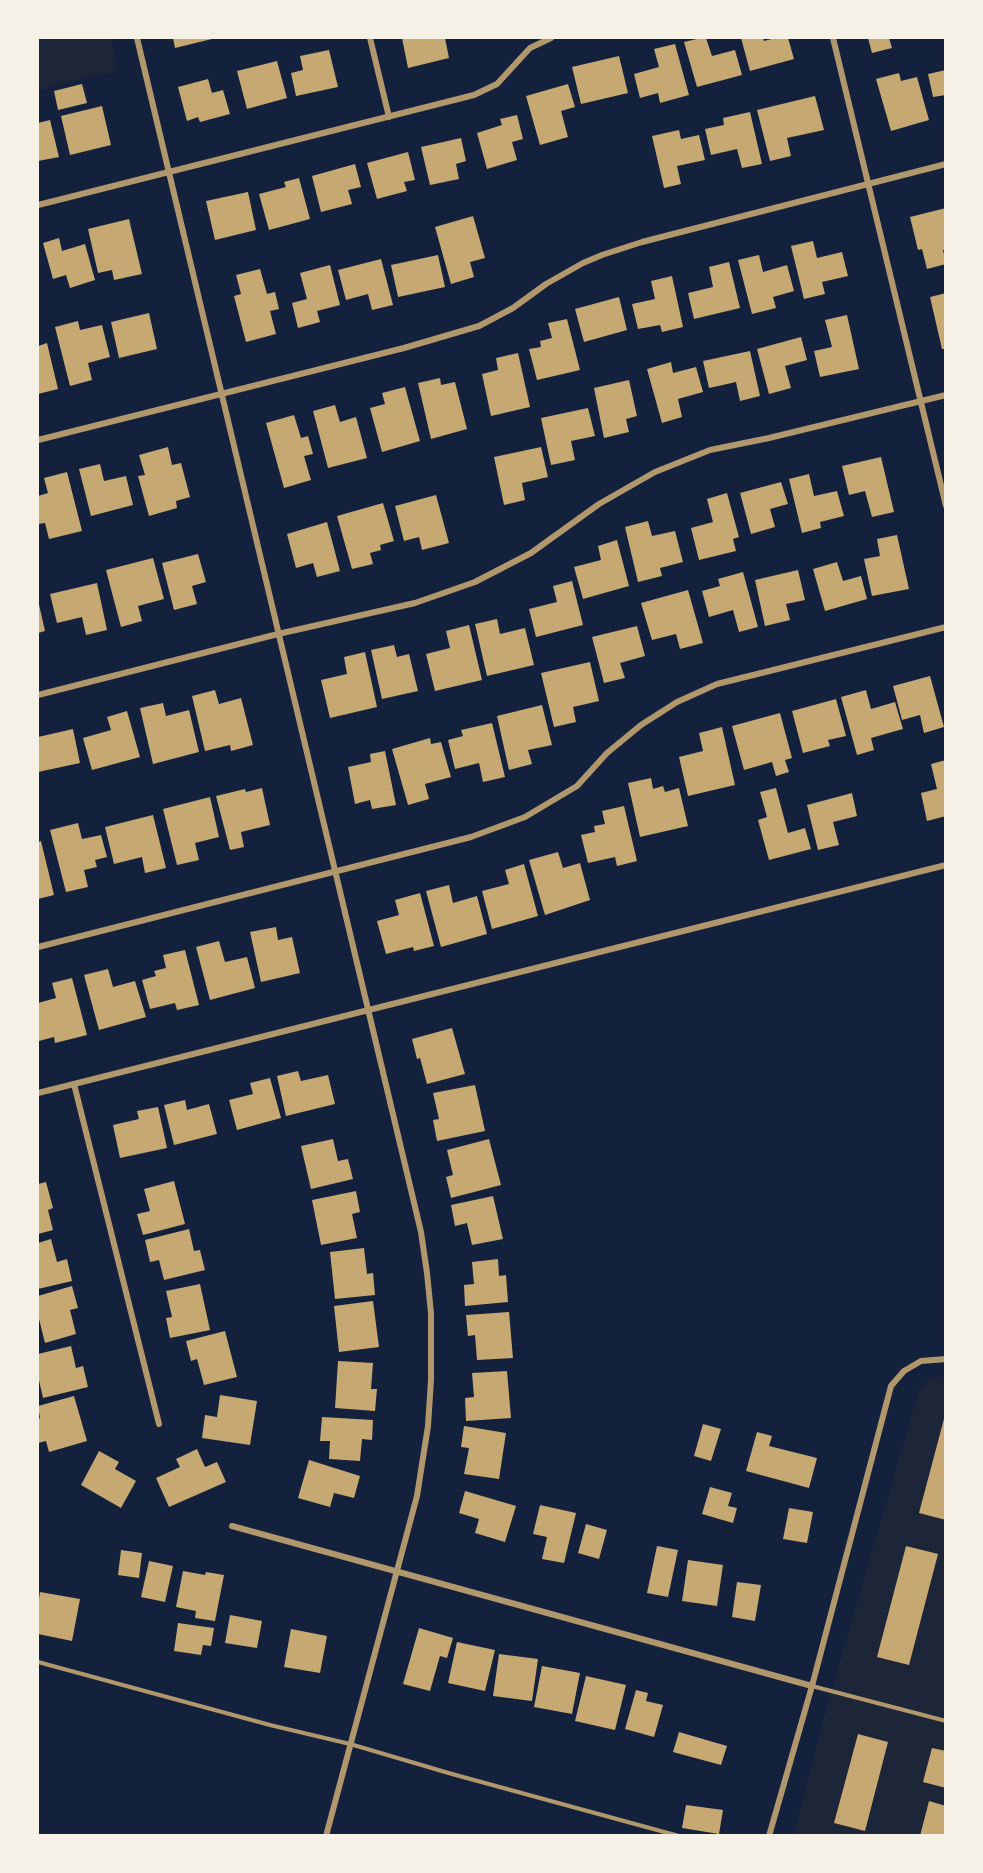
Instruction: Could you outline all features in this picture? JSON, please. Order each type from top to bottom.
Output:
[{"type":"street","points":[[136,38],[422,1232],[431,1313],[428,1426],[417,1496],[326,1836]]},
{"type":"street","points":[[370,38],[389,117]]},
{"type":"street","points":[[38,205],[474,95],[497,84],[530,48],[551,38]]},
{"type":"street","points":[[833,38],[945,506]]},
{"type":"street","points":[[38,440],[404,348],[479,326],[513,308],[546,284],[582,263],[612,251],[945,164]]},
{"type":"street","points":[[38,695],[278,634],[415,603],[476,582],[531,553],[599,504],[655,472],[710,450],[945,395]]},
{"type":"street","points":[[38,947],[471,837],[525,817],[577,786],[607,753],[640,725],[677,702],[717,684],[945,627]]},
{"type":"street","points":[[38,1093],[945,865]]},
{"type":"street","points":[[74,1084],[159,1424]]},
{"type":"street","points":[[769,1836],[812,1686],[891,1386],[904,1371],[921,1361],[945,1359]]},
{"type":"street","points":[[232,1526],[812,1686]]},
{"type":"lane","points":[[38,1662],[259,1722],[350,1744],[679,1836]]},
{"type":"lane","points":[[812,1686],[945,1721]]},
{"type":"shaded area","points":[[38,38],[110,38],[118,70],[38,90]]},
{"type":"shaded area","points":[[945,1376],[945,1835],[793,1836],[828,1702],[919,1390],[930,1378]]},
{"type":"building","points":[[173,38],[216,38],[175,48]]},
{"type":"building","points":[[402,38],[445,38],[449,58],[408,68]]},
{"type":"building","points":[[706,38],[712,56],[735,50],[742,75],[697,87],[684,42]]},
{"type":"building","points":[[741,38],[763,38],[764,41],[788,38],[794,59],[750,71]]},
{"type":"building","points":[[868,38],[889,38],[892,48],[872,53]]},
{"type":"building","points":[[675,44],[689,95],[660,103],[658,93],[640,98],[634,74],[659,67],[654,49]]},
{"type":"building","points":[[329,50],[338,87],[296,96],[291,73],[303,70],[300,56]]},
{"type":"building","points":[[619,56],[628,93],[581,104],[572,67]]},
{"type":"building","points":[[277,61],[287,98],[247,109],[237,71]]},
{"type":"building","points":[[946,70],[946,95],[933,97],[928,74]]},
{"type":"building","points":[[899,73],[901,81],[917,77],[929,120],[891,131],[876,79]]},
{"type":"building","points":[[208,79],[212,93],[223,90],[230,114],[200,122],[198,117],[187,121],[178,87]]},
{"type":"building","points":[[82,84],[87,103],[58,110],[54,91]]},
{"type":"building","points":[[568,84],[575,107],[561,111],[568,137],[540,145],[526,96]]},
{"type":"building","points":[[815,96],[824,130],[787,138],[791,156],[770,161],[757,110]]},
{"type":"building","points":[[102,106],[111,145],[70,155],[61,116]]},
{"type":"building","points":[[750,112],[762,164],[742,168],[737,149],[711,155],[705,129],[724,125],[723,118]]},
{"type":"building","points":[[517,115],[523,139],[512,142],[517,160],[487,169],[477,133],[502,125],[500,119]]},
{"type":"building","points":[[50,120],[59,157],[38,161],[38,123]]},
{"type":"building","points":[[679,130],[681,139],[699,135],[705,160],[677,166],[681,184],[664,188],[652,136]]},
{"type":"building","points":[[461,138],[466,161],[456,164],[459,179],[430,185],[421,147]]},
{"type":"building","points":[[408,152],[415,180],[404,182],[407,191],[377,199],[367,163]]},
{"type":"building","points":[[355,164],[361,187],[348,190],[352,204],[321,212],[312,176]]},
{"type":"building","points":[[299,178],[310,219],[269,230],[259,194],[286,187],[284,182]]},
{"type":"building","points":[[248,192],[256,230],[215,240],[206,201]]},
{"type":"building","points":[[946,208],[946,250],[943,250],[946,264],[927,269],[922,249],[918,250],[910,217]]},
{"type":"building","points":[[473,216],[485,258],[470,262],[474,277],[451,284],[435,227]]},
{"type":"building","points":[[129,219],[142,274],[114,280],[112,270],[98,273],[88,229]]},
{"type":"building","points":[[59,238],[62,251],[85,244],[95,280],[70,288],[66,275],[53,279],[43,243]]},
{"type":"building","points":[[813,241],[817,258],[842,252],[848,276],[822,282],[825,294],[804,299],[791,246]]},
{"type":"building","points":[[438,255],[445,287],[398,297],[391,265]]},
{"type":"building","points":[[759,255],[763,272],[787,265],[794,291],[773,297],[776,308],[752,314],[738,260]]},
{"type":"building","points":[[381,259],[393,305],[372,310],[368,294],[346,300],[338,270]]},
{"type":"building","points":[[729,262],[740,308],[694,319],[688,293],[713,287],[709,267]]},
{"type":"building","points":[[330,265],[340,305],[317,311],[320,322],[298,328],[292,303],[307,299],[300,273]]},
{"type":"building","points":[[260,269],[267,294],[275,292],[279,309],[270,311],[276,334],[246,342],[234,296],[241,294],[236,275]]},
{"type":"building","points":[[672,276],[683,327],[662,332],[660,325],[638,329],[632,304],[655,299],[651,281]]},
{"type":"building","points":[[946,293],[946,349],[942,349],[930,297]]},
{"type":"building","points":[[619,297],[627,330],[584,342],[575,309]]},
{"type":"building","points":[[149,313],[157,349],[119,358],[111,322]]},
{"type":"building","points":[[847,315],[859,369],[820,377],[814,351],[832,347],[825,320]]},
{"type":"building","points":[[567,319],[580,370],[537,380],[529,349],[541,347],[540,341],[552,338],[548,323]]},
{"type":"building","points":[[78,321],[80,330],[102,325],[110,357],[88,363],[92,380],[70,386],[55,327]]},
{"type":"building","points":[[801,337],[807,360],[785,366],[791,388],[769,394],[757,349]]},
{"type":"building","points":[[47,343],[58,389],[38,394],[38,346]]},
{"type":"building","points":[[750,351],[760,396],[740,401],[736,382],[709,388],[703,361]]},
{"type":"building","points":[[518,353],[530,407],[491,416],[482,374],[498,370],[496,358]]},
{"type":"building","points":[[671,362],[673,373],[696,367],[703,392],[678,399],[682,417],[662,423],[647,369]]},
{"type":"building","points":[[440,378],[441,385],[455,382],[467,429],[431,439],[418,383]]},
{"type":"building","points":[[629,380],[637,416],[626,419],[629,432],[604,438],[594,388]]},
{"type":"building","points":[[405,387],[420,441],[382,452],[370,408],[385,404],[382,393]]},
{"type":"building","points":[[335,405],[340,422],[356,417],[367,458],[328,468],[313,411]]},
{"type":"building","points":[[588,408],[595,436],[571,441],[575,460],[551,465],[541,418]]},
{"type":"building","points":[[294,415],[301,438],[308,436],[313,454],[304,456],[311,480],[284,488],[266,423]]},
{"type":"building","points":[[168,447],[172,465],[181,463],[190,497],[176,501],[177,508],[149,516],[138,476],[145,475],[139,455]]},
{"type":"building","points":[[541,447],[548,477],[522,483],[525,500],[504,505],[494,457]]},
{"type":"building","points":[[881,457],[894,512],[872,517],[865,491],[849,495],[842,466]]},
{"type":"building","points":[[100,464],[104,481],[126,476],[133,505],[91,516],[79,469]]},
{"type":"building","points":[[67,472],[82,531],[49,539],[45,523],[38,524],[38,496],[48,493],[44,478]]},
{"type":"building","points":[[809,474],[814,496],[837,491],[844,516],[820,522],[821,528],[802,533],[789,479]]},
{"type":"building","points":[[781,482],[788,504],[770,509],[775,527],[751,534],[740,493]]},
{"type":"building","points":[[727,493],[739,537],[733,539],[736,551],[699,560],[691,528],[713,522],[707,499]]},
{"type":"building","points":[[436,495],[449,543],[422,550],[419,537],[404,541],[395,506]]},
{"type":"building","points":[[383,503],[394,541],[380,545],[381,550],[370,553],[373,564],[352,569],[337,516]]},
{"type":"building","points":[[648,521],[652,536],[675,531],[683,562],[660,568],[662,576],[638,582],[625,527]]},
{"type":"building","points":[[327,522],[340,571],[317,577],[313,563],[296,568],[287,534]]},
{"type":"building","points":[[897,535],[909,589],[872,596],[864,559],[880,556],[877,539]]},
{"type":"building","points":[[617,540],[629,586],[583,599],[574,567],[601,560],[598,546]]},
{"type":"building","points":[[198,554],[206,582],[192,586],[197,604],[174,610],[162,563]]},
{"type":"building","points":[[153,558],[164,599],[138,606],[142,621],[121,627],[106,570]]},
{"type":"building","points":[[837,562],[843,581],[861,576],[867,599],[825,611],[813,569]]},
{"type":"building","points":[[798,570],[805,600],[786,604],[790,620],[765,626],[755,580]]},
{"type":"building","points":[[743,572],[758,627],[739,632],[733,610],[709,617],[702,591],[720,586],[718,579]]},
{"type":"building","points":[[572,581],[583,625],[536,637],[529,609],[557,602],[553,586]]},
{"type":"building","points":[[97,583],[107,630],[86,635],[82,617],[57,623],[50,594]]},
{"type":"building","points":[[688,590],[703,643],[680,649],[676,634],[652,640],[641,603]]},
{"type":"building","points":[[38,600],[45,631],[38,633]]},
{"type":"building","points":[[497,619],[500,634],[525,628],[534,665],[487,676],[475,624]]},
{"type":"building","points":[[469,625],[482,680],[435,691],[426,654],[450,648],[446,631]]},
{"type":"building","points":[[637,626],[645,656],[620,663],[625,678],[604,683],[592,637]]},
{"type":"building","points":[[394,645],[397,657],[409,654],[418,691],[382,699],[371,650]]},
{"type":"building","points":[[365,652],[377,707],[330,718],[321,680],[347,674],[344,657]]},
{"type":"building","points":[[590,662],[599,701],[573,707],[576,722],[554,727],[541,673]]},
{"type":"building","points":[[930,676],[944,727],[924,733],[920,715],[902,720],[893,686]]},
{"type":"building","points":[[215,690],[219,704],[241,698],[253,745],[231,751],[230,745],[205,751],[192,696]]},
{"type":"building","points":[[866,690],[871,709],[895,702],[903,729],[871,738],[874,750],[857,755],[841,697]]},
{"type":"building","points":[[836,699],[846,736],[828,740],[830,746],[803,753],[792,711]]},
{"type":"building","points":[[163,703],[166,716],[189,710],[199,752],[153,764],[140,708]]},
{"type":"building","points":[[542,705],[552,745],[528,750],[532,764],[509,770],[497,716]]},
{"type":"building","points":[[127,711],[140,757],[92,770],[83,738],[111,730],[107,717]]},
{"type":"building","points":[[780,713],[792,758],[785,760],[789,772],[776,776],[772,762],[744,770],[732,726]]},
{"type":"building","points":[[492,723],[505,777],[483,782],[479,763],[455,769],[448,740],[463,736],[461,730]]},
{"type":"building","points":[[722,727],[735,785],[688,796],[679,757],[703,751],[699,733]]},
{"type":"building","points":[[73,729],[80,763],[38,772],[38,737]]},
{"type":"building","points":[[430,738],[431,744],[441,742],[451,777],[425,784],[429,799],[408,805],[392,749]]},
{"type":"building","points":[[385,751],[396,805],[372,809],[370,800],[355,804],[348,767],[371,762],[370,754]]},
{"type":"building","points":[[946,760],[946,816],[927,821],[921,793],[937,789],[931,764]]},
{"type":"building","points":[[651,778],[653,789],[663,786],[665,792],[679,788],[688,826],[640,837],[628,783]]},
{"type":"building","points":[[262,788],[270,825],[241,832],[244,847],[230,850],[216,796],[245,789],[246,792]]},
{"type":"building","points":[[776,788],[788,833],[805,828],[811,849],[769,860],[758,820],[767,817],[760,792]]},
{"type":"building","points":[[852,793],[857,816],[833,822],[839,845],[818,850],[807,805]]},
{"type":"building","points":[[210,797],[219,837],[195,843],[199,860],[177,865],[163,809]]},
{"type":"building","points":[[624,806],[637,861],[617,866],[615,857],[588,863],[581,835],[595,832],[594,826],[605,824],[602,811]]},
{"type":"building","points":[[153,815],[166,868],[145,873],[142,857],[114,864],[105,827]]},
{"type":"building","points":[[78,823],[82,839],[101,835],[107,857],[95,860],[97,867],[84,870],[88,887],[66,892],[50,830]]},
{"type":"building","points":[[41,841],[54,895],[38,899],[38,842]]},
{"type":"building","points":[[558,852],[563,868],[580,863],[590,900],[545,915],[529,860]]},
{"type":"building","points":[[524,864],[538,916],[492,929],[482,891],[509,884],[505,870]]},
{"type":"building","points":[[449,885],[453,903],[477,896],[487,934],[441,947],[426,891]]},
{"type":"building","points":[[420,893],[434,946],[414,951],[413,947],[386,954],[377,921],[399,915],[395,900]]},
{"type":"building","points":[[276,927],[278,940],[292,937],[300,973],[261,982],[250,932]]},
{"type":"building","points":[[219,941],[225,962],[247,957],[255,988],[210,1000],[196,947]]},
{"type":"building","points":[[185,950],[199,1005],[177,1010],[175,1003],[150,1009],[142,980],[156,976],[154,971],[166,968],[163,955]]},
{"type":"building","points":[[108,969],[113,987],[135,981],[146,1017],[99,1030],[84,975]]},
{"type":"building","points":[[72,978],[87,1035],[55,1043],[54,1037],[39,1041],[38,1003],[56,998],[52,983]]},
{"type":"building","points":[[452,1028],[465,1074],[427,1084],[412,1039]]},
{"type":"building","points":[[298,1071],[301,1081],[328,1075],[335,1104],[286,1116],[277,1076]]},
{"type":"building","points":[[270,1078],[281,1118],[237,1130],[229,1100],[253,1094],[250,1083]]},
{"type":"building","points":[[475,1085],[485,1131],[437,1141],[433,1120],[439,1119],[433,1093]]},
{"type":"building","points":[[185,1100],[187,1110],[209,1104],[217,1134],[174,1145],[164,1105]]},
{"type":"building","points":[[158,1107],[167,1148],[120,1158],[113,1125],[139,1119],[137,1111]]},
{"type":"building","points":[[333,1139],[338,1161],[348,1159],[353,1179],[311,1189],[301,1146]]},
{"type":"building","points":[[489,1139],[501,1185],[451,1198],[446,1177],[453,1175],[447,1150]]},
{"type":"building","points":[[174,1181],[185,1224],[143,1235],[137,1214],[150,1211],[144,1189]]},
{"type":"building","points":[[46,1182],[53,1208],[48,1210],[53,1230],[38,1234],[38,1184]]},
{"type":"building","points":[[356,1191],[360,1212],[352,1214],[357,1238],[321,1245],[312,1200]]},
{"type":"building","points":[[493,1196],[503,1239],[472,1245],[467,1223],[455,1226],[451,1205]]},
{"type":"building","points":[[189,1229],[194,1251],[200,1250],[205,1270],[164,1280],[159,1260],[150,1262],[145,1240]]},
{"type":"building","points":[[51,1239],[57,1262],[67,1259],[72,1281],[38,1289],[38,1243]]},
{"type":"building","points":[[364,1248],[367,1274],[373,1273],[375,1295],[335,1299],[330,1252]]},
{"type":"building","points":[[498,1259],[499,1276],[506,1275],[508,1302],[465,1306],[464,1285],[474,1284],[472,1262]]},
{"type":"building","points":[[200,1284],[210,1330],[170,1338],[166,1318],[172,1317],[166,1291]]},
{"type":"building","points":[[72,1286],[78,1308],[70,1310],[76,1334],[45,1343],[38,1315],[38,1296]]},
{"type":"building","points":[[373,1301],[379,1347],[339,1352],[334,1306]]},
{"type":"building","points":[[509,1312],[513,1358],[477,1360],[475,1335],[468,1336],[466,1315]]},
{"type":"building","points":[[225,1331],[237,1377],[204,1385],[197,1359],[191,1361],[186,1341]]},
{"type":"building","points":[[71,1346],[76,1368],[83,1366],[88,1387],[43,1398],[38,1376],[38,1354]]},
{"type":"building","points":[[338,1361],[373,1363],[371,1389],[377,1389],[375,1411],[335,1408]]},
{"type":"building","points":[[507,1371],[511,1418],[466,1421],[465,1398],[474,1397],[472,1373]]},
{"type":"building","points":[[220,1395],[257,1401],[250,1445],[202,1438],[205,1415],[217,1417]]},
{"type":"building","points":[[74,1396],[87,1441],[49,1452],[46,1441],[38,1443],[38,1419],[40,1418],[38,1406]]},
{"type":"building","points":[[946,1415],[946,1520],[919,1513]]},
{"type":"building","points":[[322,1417],[373,1420],[372,1440],[362,1439],[360,1461],[329,1459],[330,1441],[320,1441]]},
{"type":"building","points":[[703,1424],[721,1429],[711,1461],[694,1456]]},
{"type":"building","points":[[464,1426],[506,1433],[499,1479],[464,1474],[469,1448],[461,1447]]},
{"type":"building","points":[[757,1432],[772,1436],[769,1446],[817,1458],[809,1488],[746,1471]]},
{"type":"building","points":[[197,1449],[205,1467],[217,1462],[226,1482],[169,1507],[156,1478],[180,1467],[176,1459]]},
{"type":"building","points":[[99,1451],[119,1462],[115,1469],[136,1481],[121,1508],[81,1485]]},
{"type":"building","points":[[309,1460],[360,1476],[354,1498],[334,1493],[330,1507],[298,1498]]},
{"type":"building","points":[[710,1487],[732,1493],[728,1506],[737,1508],[733,1523],[702,1514]]},
{"type":"building","points":[[465,1491],[516,1506],[505,1542],[475,1533],[479,1519],[459,1513]]},
{"type":"building","points":[[540,1505],[576,1513],[564,1563],[542,1559],[547,1537],[533,1534]]},
{"type":"building","points":[[789,1508],[813,1512],[807,1543],[783,1539]]},
{"type":"building","points":[[586,1524],[607,1530],[599,1559],[578,1553]]},
{"type":"building","points":[[657,1546],[678,1550],[668,1597],[647,1593]]},
{"type":"building","points":[[906,1546],[938,1554],[909,1665],[877,1657]]},
{"type":"building","points":[[121,1550],[142,1553],[139,1578],[118,1575]]},
{"type":"building","points":[[688,1560],[723,1565],[717,1606],[682,1601]]},
{"type":"building","points":[[149,1561],[173,1566],[165,1602],[141,1597]]},
{"type":"building","points":[[183,1571],[205,1575],[206,1572],[224,1575],[215,1621],[195,1618],[196,1611],[176,1607]]},
{"type":"building","points":[[737,1582],[761,1585],[755,1621],[732,1617]]},
{"type":"building","points":[[40,1592],[80,1599],[72,1641],[38,1634]]},
{"type":"building","points":[[230,1615],[262,1621],[257,1648],[225,1643]]},
{"type":"building","points":[[178,1623],[214,1628],[211,1646],[203,1645],[201,1655],[174,1651]]},
{"type":"building","points":[[419,1628],[453,1638],[447,1658],[440,1656],[430,1691],[403,1684]]},
{"type":"building","points":[[291,1629],[327,1636],[320,1673],[284,1667]]},
{"type":"building","points":[[457,1642],[495,1650],[485,1691],[448,1683]]},
{"type":"building","points":[[499,1654],[538,1659],[532,1701],[493,1696]]},
{"type":"building","points":[[542,1666],[580,1673],[572,1714],[534,1707]]},
{"type":"building","points":[[586,1676],[626,1685],[615,1730],[575,1721]]},
{"type":"building","points":[[636,1690],[648,1693],[646,1701],[663,1705],[654,1737],[625,1729]]},
{"type":"building","points":[[679,1732],[727,1746],[721,1765],[673,1752]]},
{"type":"building","points":[[858,1734],[888,1742],[865,1831],[834,1823]]},
{"type":"building","points":[[932,1748],[946,1751],[946,1788],[923,1782]]},
{"type":"building","points":[[929,1801],[946,1806],[946,1836],[920,1836]]},
{"type":"building","points":[[686,1805],[723,1810],[719,1834],[682,1828]]}]
